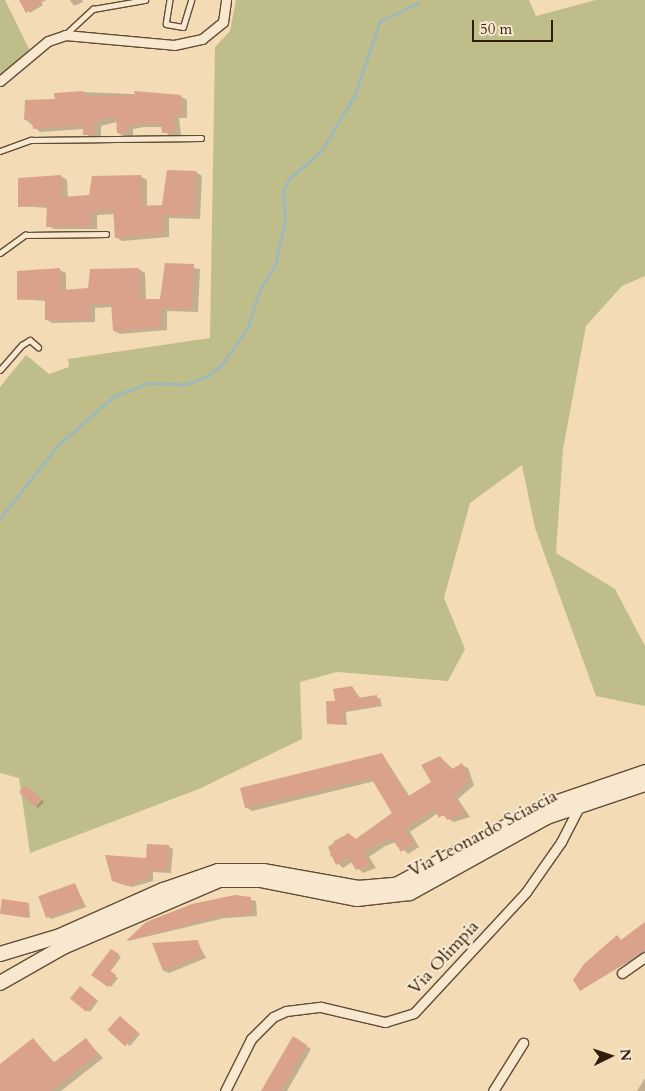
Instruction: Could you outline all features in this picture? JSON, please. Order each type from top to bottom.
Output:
[{"type":"street","points":[[0,81],[48,41],[65,35],[189,44],[214,34],[223,22],[226,0]]},
{"type":"street","name":"Via Leonardo Sciascia","points":[[0,982],[39,959],[167,899],[219,880],[260,880],[378,899],[410,893],[500,837],[581,798],[645,772]]},
{"type":"street","name":"Via Leonardo Sciascia","points":[[581,798],[645,784]]},
{"type":"street","name":"Via Olimpia","points":[[225,1091],[251,1039],[273,1017],[286,1011],[321,1007],[385,1022],[414,1013],[526,892],[561,842],[581,798]]},
{"type":"street","name":"Via Leonardo Sciascia","points":[[0,954],[33,945],[218,871],[262,871],[378,888],[416,878],[463,859]]},
{"type":"street","points":[[33,945],[39,959]]},
{"type":"street","points":[[622,973],[645,957]]},
{"type":"street","points":[[493,1091],[523,1043]]},
{"type":"lane","points":[[65,35],[93,9],[145,0]]},
{"type":"lane","points":[[170,0],[166,24],[183,27],[191,0]]},
{"type":"lane","points":[[0,151],[31,140],[201,138]]},
{"type":"lane","points":[[0,252],[25,235],[106,234]]},
{"type":"lane","points":[[0,370],[22,345],[30,340],[38,347]]},
{"type":"shaded area","points":[[0,0],[5,0],[30,51],[0,75]]},
{"type":"shaded area","points":[[236,0],[529,0],[536,16],[596,0],[645,0],[645,276],[622,286],[586,326],[563,449],[556,553],[615,589],[645,646],[645,706],[596,696],[535,528],[522,465],[470,503],[444,598],[465,649],[448,681],[337,672],[300,682],[302,739],[199,789],[30,853],[19,778],[0,773],[0,387],[26,355],[49,374],[69,367],[68,359],[210,338],[215,47],[230,31]]},
{"type":"building","points":[[19,0],[46,0],[26,13]]},
{"type":"building","points":[[83,91],[84,96],[135,95],[134,91],[181,95],[181,115],[174,115],[175,132],[162,133],[161,124],[137,124],[127,126],[127,133],[117,133],[116,118],[103,118],[95,123],[95,135],[83,135],[83,125],[33,129],[32,120],[24,120],[25,100],[55,99],[54,93]]},
{"type":"building","points":[[167,170],[196,171],[194,216],[163,215],[163,234],[115,238],[113,210],[91,212],[91,226],[46,227],[47,205],[18,207],[18,178],[61,175],[62,197],[89,195],[92,176],[141,175],[142,206],[162,205]]},
{"type":"building","points":[[165,263],[194,264],[192,309],[161,308],[161,327],[113,331],[111,303],[89,305],[89,320],[45,320],[45,298],[17,300],[17,271],[60,268],[61,290],[88,288],[90,269],[139,268],[140,299],[160,299]]},
{"type":"building","points":[[352,686],[358,698],[377,695],[378,705],[343,710],[343,724],[327,724],[326,701],[335,701],[333,689]]},
{"type":"building","points":[[382,753],[407,797],[431,782],[421,765],[440,756],[451,770],[462,763],[469,781],[453,795],[465,813],[447,820],[444,814],[439,818],[434,809],[404,829],[414,843],[401,852],[392,838],[379,843],[363,853],[371,865],[356,870],[348,857],[336,865],[328,847],[348,833],[356,839],[392,813],[371,778],[245,808],[240,788]]},
{"type":"building","points":[[26,785],[42,800],[35,807],[19,792]]},
{"type":"building","points":[[147,844],[169,845],[167,871],[149,870],[149,878],[127,886],[112,881],[105,855],[146,858]]},
{"type":"building","points":[[75,883],[83,905],[46,918],[38,896]]},
{"type":"building","points":[[235,895],[251,897],[252,914],[220,916],[126,941],[146,922],[192,904]]},
{"type":"building","points":[[2,899],[29,903],[27,918],[0,914]]},
{"type":"building","points":[[645,922],[645,950],[580,991],[573,980],[584,964],[617,935],[621,940]]},
{"type":"building","points":[[198,940],[202,956],[163,971],[152,943]]},
{"type":"building","points":[[111,949],[119,954],[109,970],[116,975],[108,987],[91,975]]},
{"type":"building","points":[[80,986],[96,999],[86,1012],[70,998]]},
{"type":"building","points":[[120,1016],[138,1032],[125,1046],[107,1030]]},
{"type":"building","points":[[293,1036],[307,1045],[281,1091],[261,1091]]},
{"type":"building","points":[[33,1038],[53,1063],[86,1038],[98,1054],[51,1091],[0,1091],[0,1064]]},
{"type":"waterway","points":[[0,518],[58,445],[114,396],[148,383],[186,384],[207,376],[222,364],[247,329],[260,289],[275,265],[285,220],[283,190],[290,178],[321,151],[354,96],[380,21],[418,3]]}]
